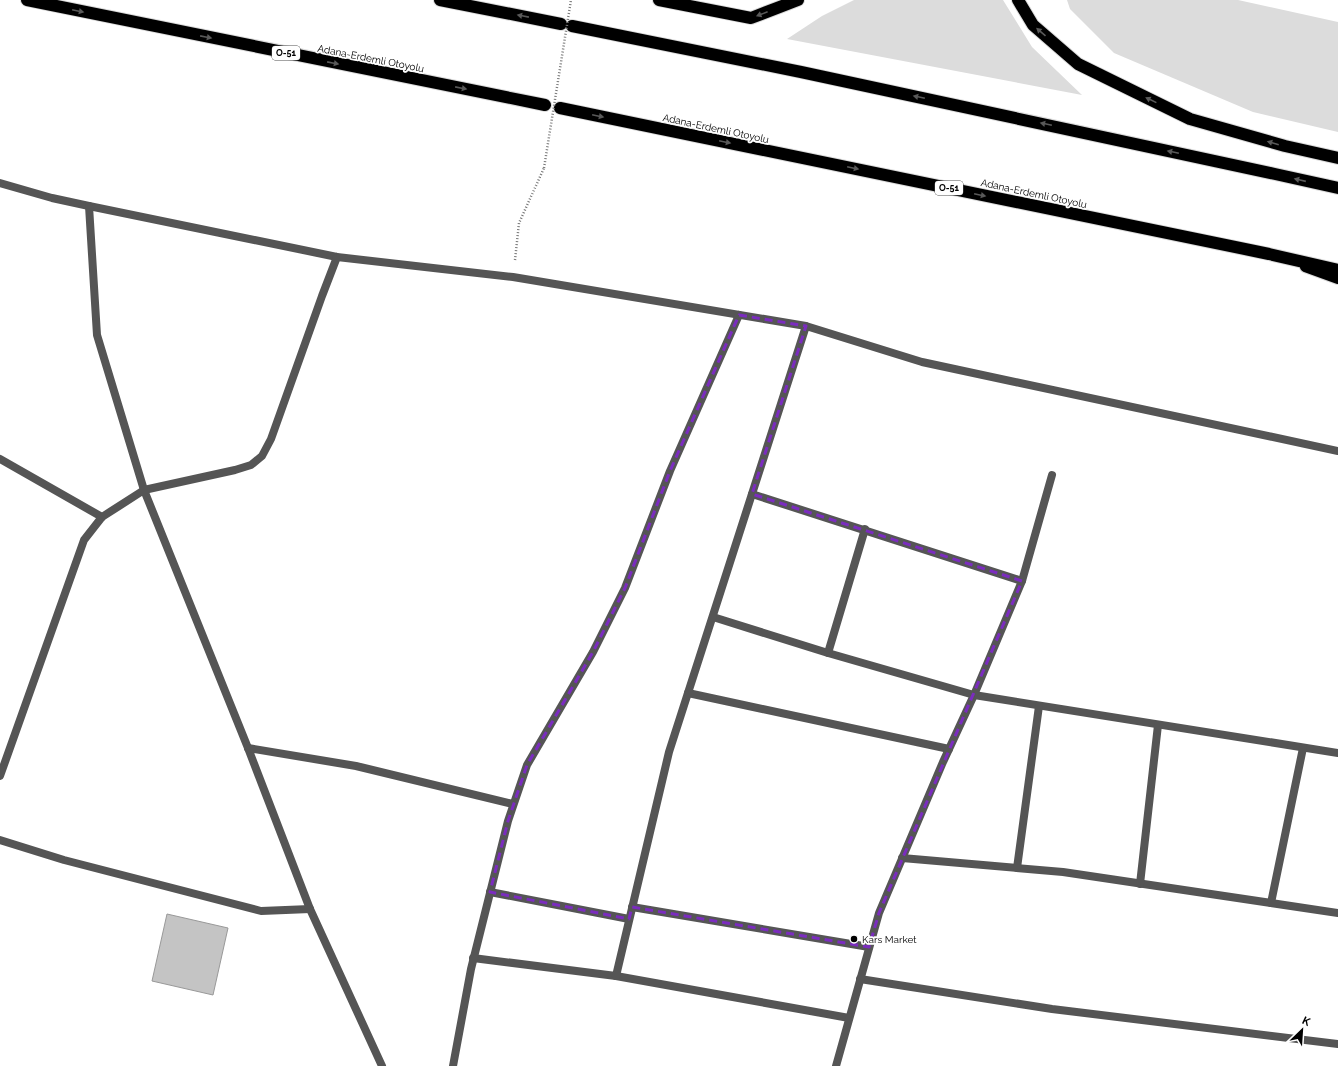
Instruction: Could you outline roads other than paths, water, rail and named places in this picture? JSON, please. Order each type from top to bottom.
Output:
[{"type":"highway","name":"Adana-Erdemli Otoyolu","points":[[27,0],[545,106]]},
{"type":"highway","points":[[440,0],[801,72],[1338,188]]},
{"type":"highway","points":[[659,0],[751,18],[798,0]]},
{"type":"highway","points":[[1018,0],[1033,25],[1078,64],[1085,68],[1190,119],[1285,146],[1338,158]]},
{"type":"highway","name":"Adana-Erdemli Otoyolu","points":[[560,108],[1269,254],[1338,270]]},
{"type":"main road","points":[[1269,254],[1338,279]]},
{"type":"street","points":[[0,183],[52,198],[337,257],[513,277],[806,326],[922,362],[1338,451]]},
{"type":"street","points":[[89,206],[97,335],[144,490],[248,748],[310,909],[382,1066]]},
{"type":"street","points":[[0,776],[84,540],[102,517],[144,490],[235,470],[251,465],[262,456],[271,440],[337,257]]},
{"type":"street","points":[[453,1066],[473,958],[508,820],[526,765],[593,652],[626,588],[670,471],[739,315]]},
{"type":"street","points":[[616,976],[669,752],[806,326]]},
{"type":"street","points":[[0,459],[102,517]]},
{"type":"street","points":[[836,1066],[878,913],[974,695],[1022,581],[1052,475]]},
{"type":"street","points":[[752,494],[865,529],[1022,581]]},
{"type":"street","points":[[828,653],[865,529]]},
{"type":"street","points":[[713,617],[828,653],[974,695],[1338,753]]},
{"type":"street","points":[[688,693],[949,749]]},
{"type":"street","points":[[1017,868],[1039,706]]},
{"type":"street","points":[[1140,884],[1158,725]]},
{"type":"street","points":[[248,748],[356,766],[513,804]]},
{"type":"street","points":[[1271,903],[1303,748]]},
{"type":"street","points":[[0,840],[64,860],[261,911],[310,909]]},
{"type":"street","points":[[902,858],[1063,872],[1338,913]]},
{"type":"street","points":[[490,892],[629,919]]},
{"type":"street","points":[[632,906],[869,947]]},
{"type":"street","points":[[473,958],[616,976],[849,1018]]},
{"type":"street","points":[[860,979],[1052,1009],[1338,1044]]},
{"type":"place","name":"Kars Market","points":[[854,939]]}]
